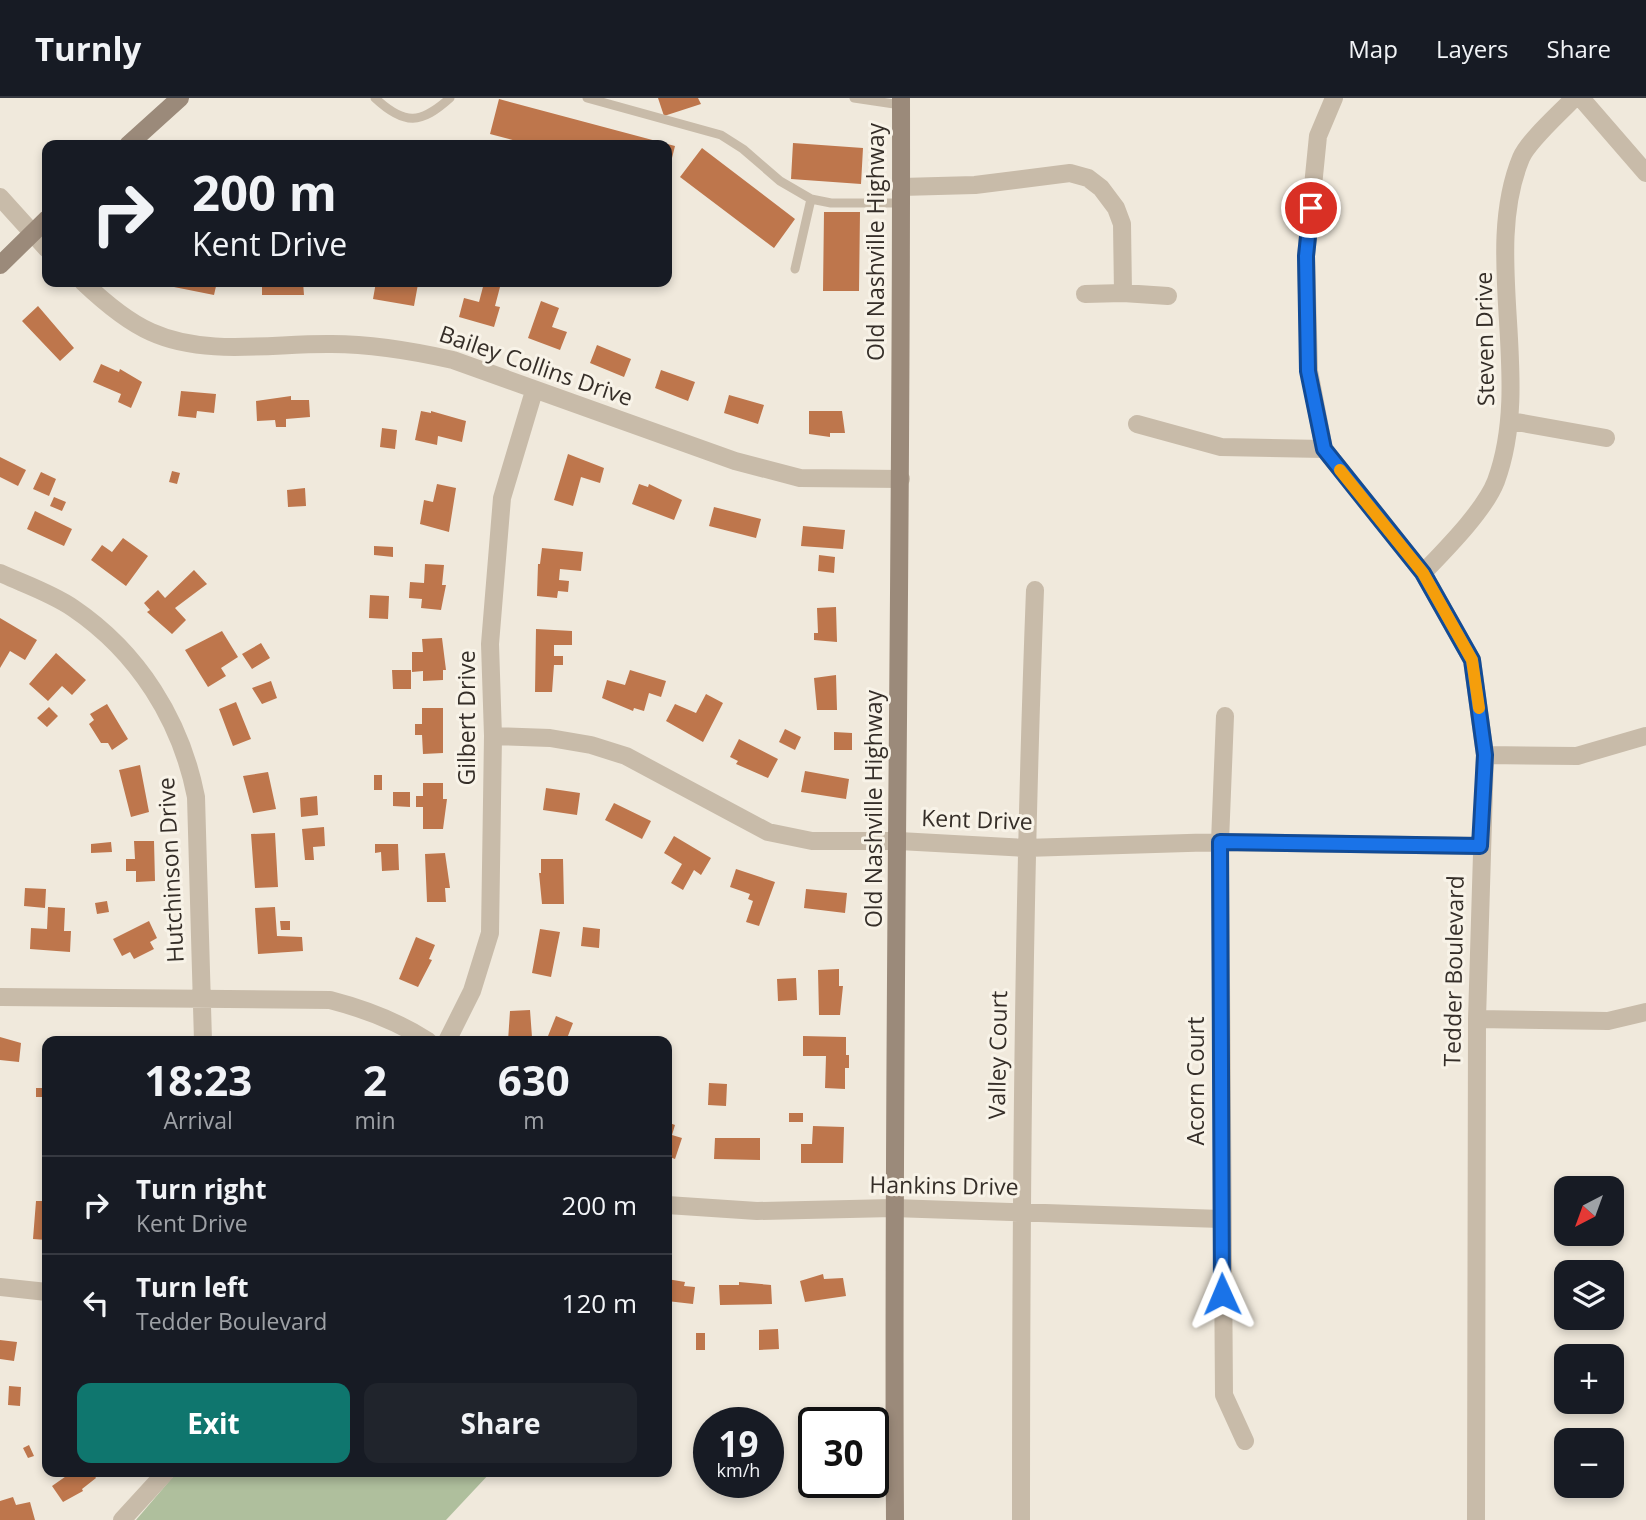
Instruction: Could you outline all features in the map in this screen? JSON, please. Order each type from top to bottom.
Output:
[{"type":"main road","points":[[134,140],[180,98]]},
{"type":"main road","name":"Old Nashville Highway","points":[[895,1520],[893,1208],[899,841],[901,101]]},
{"type":"main road","points":[[0,265],[42,224]]},
{"type":"street","name":"Tedder Boulevard","points":[[1334,98],[1318,136],[1306,256],[1308,371],[1324,449],[1423,573],[1472,660],[1485,755],[1480,846],[1477,1019],[1476,1520]]},
{"type":"street","name":"Steven Drive","points":[[1423,573],[1459,534],[1495,483],[1511,421],[1506,219],[1521,156],[1574,98]]},
{"type":"street","points":[[1581,98],[1646,173]]},
{"type":"street","points":[[901,195],[1070,173],[1087,178],[1101,188],[1116,208],[1122,224],[1123,293]]},
{"type":"street","points":[[0,197],[42,244]]},
{"type":"street","name":"Bailey Collins Drive","points":[[89,287],[130,320],[176,340],[221,345],[330,344],[403,349],[453,360],[735,461],[800,478],[901,480]]},
{"type":"street","points":[[1084,294],[1168,296]]},
{"type":"street","name":"Gilbert Drive","points":[[450,1036],[472,991],[490,933],[493,736],[490,644],[502,498],[534,391]]},
{"type":"street","points":[[1511,421],[1606,438]]},
{"type":"street","points":[[1138,424],[1221,447],[1324,449]]},
{"type":"street","name":"Hutchinson Drive","points":[[0,573],[72,608],[108,636],[140,671],[177,731],[190,764],[196,797],[203,1036]]},
{"type":"street","name":"Valley Court","points":[[1021,1520],[1021,1212],[1026,848],[1035,590]]},
{"type":"street","name":"Acorn Court","points":[[1225,716],[1220,842],[1224,1395],[1245,1441]]},
{"type":"street","name":"Kent Drive","points":[[493,736],[550,738],[590,745],[626,757],[768,832],[812,841],[899,841],[1026,848],[1220,842],[1480,846]]},
{"type":"street","points":[[1485,755],[1577,756],[1646,736]]},
{"type":"street","points":[[0,997],[330,1000],[365,1009],[418,1036]]},
{"type":"street","points":[[1477,1019],[1608,1021],[1646,1012]]},
{"type":"street","name":"Hankins Drive","points":[[672,1205],[757,1211],[893,1208],[1221,1219]]},
{"type":"street","points":[[0,1287],[42,1291]]},
{"type":"street","points":[[122,1520],[161,1477]]},
{"type":"lane","points":[[375,98],[392,114],[411,120],[430,116],[450,98]]},
{"type":"lane","points":[[587,98],[721,135],[743,149],[780,181],[811,199],[831,202],[901,195]]},
{"type":"lane","points":[[628,98],[631,110]]},
{"type":"lane","points":[[853,98],[901,101]]},
{"type":"lane","points":[[795,269],[811,199]]},
{"type":"green space","points":[[173,1477],[486,1477],[446,1520],[136,1520]]},
{"type":"building","points":[[658,98],[698,98],[701,104],[664,116]]},
{"type":"building","points":[[499,99],[653,140],[512,140],[490,134]]},
{"type":"building","points":[[793,143],[863,148],[861,184],[791,179]]},
{"type":"building","points":[[702,148],[795,219],[774,248],[680,177]]},
{"type":"building","points":[[824,212],[860,212],[859,291],[823,291]]},
{"type":"building","points":[[174,287],[216,287],[214,295]]},
{"type":"building","points":[[262,287],[303,287],[304,295],[262,295]]},
{"type":"building","points":[[375,287],[417,287],[414,306],[373,299]]},
{"type":"building","points":[[483,287],[500,287],[495,306],[500,307],[494,327],[459,317],[464,298],[479,302]]},
{"type":"building","points":[[541,301],[559,308],[552,327],[567,332],[560,350],[528,338]]},
{"type":"building","points":[[38,306],[74,348],[60,361],[22,321]]},
{"type":"building","points":[[597,345],[631,359],[624,377],[590,363]]},
{"type":"building","points":[[101,364],[119,372],[120,369],[142,382],[131,408],[118,402],[121,394],[93,382]]},
{"type":"building","points":[[661,370],[695,382],[688,401],[655,388]]},
{"type":"building","points":[[181,391],[216,394],[214,413],[197,411],[196,418],[178,416]]},
{"type":"building","points":[[729,395],[764,405],[758,424],[724,413]]},
{"type":"building","points":[[291,396],[291,400],[309,400],[310,417],[286,419],[286,427],[276,427],[275,420],[257,421],[256,401]]},
{"type":"building","points":[[421,411],[431,411],[466,421],[462,442],[438,436],[437,445],[415,440]]},
{"type":"building","points":[[809,411],[842,411],[845,433],[830,433],[830,437],[809,434]]},
{"type":"building","points":[[382,428],[397,430],[395,449],[380,447]]},
{"type":"building","points":[[568,454],[604,468],[600,483],[581,477],[573,506],[554,500]]},
{"type":"building","points":[[0,457],[26,470],[18,486],[0,477]]},
{"type":"building","points":[[172,471],[180,473],[177,484],[169,482]]},
{"type":"building","points":[[41,472],[56,479],[49,496],[33,489]]},
{"type":"building","points":[[437,484],[456,488],[449,532],[420,524],[424,500],[433,502]]},
{"type":"building","points":[[639,484],[648,487],[649,484],[682,500],[674,520],[632,504]]},
{"type":"building","points":[[305,488],[306,506],[288,507],[287,490]]},
{"type":"building","points":[[54,497],[66,502],[62,511],[50,506]]},
{"type":"building","points":[[714,507],[761,519],[756,538],[709,526]]},
{"type":"building","points":[[35,511],[72,529],[64,546],[27,529]]},
{"type":"building","points":[[803,526],[845,530],[843,549],[801,546]]},
{"type":"building","points":[[123,538],[148,556],[126,586],[91,560],[102,545],[112,552]]},
{"type":"building","points":[[374,546],[393,547],[393,557],[374,555]]},
{"type":"building","points":[[542,548],[583,552],[581,571],[560,569],[559,580],[569,581],[568,592],[558,591],[557,598],[537,596],[538,564]]},
{"type":"building","points":[[819,555],[835,557],[834,573],[818,571]]},
{"type":"building","points":[[425,564],[444,565],[442,585],[446,585],[441,610],[421,608],[422,599],[409,598],[410,582],[424,583]]},
{"type":"building","points":[[194,570],[207,584],[175,608],[186,620],[172,634],[147,612],[150,610],[144,603],[158,590],[165,598]]},
{"type":"building","points":[[370,595],[389,596],[388,619],[369,618]]},
{"type":"building","points":[[836,607],[837,642],[814,640],[814,633],[818,633],[817,608]]},
{"type":"building","points":[[0,618],[37,640],[25,660],[10,651],[0,668]]},
{"type":"building","points":[[536,629],[572,631],[572,645],[554,645],[554,656],[563,656],[563,665],[554,665],[552,692],[535,692]]},
{"type":"building","points":[[222,631],[238,657],[221,668],[226,676],[208,687],[185,650]]},
{"type":"building","points":[[442,638],[446,670],[443,670],[443,680],[423,681],[423,671],[412,672],[412,652],[423,652],[422,639]]},
{"type":"building","points":[[261,643],[270,658],[252,669],[242,654]]},
{"type":"building","points":[[56,653],[86,680],[72,695],[62,686],[48,701],[29,684]]},
{"type":"building","points":[[392,670],[411,670],[411,689],[393,689]]},
{"type":"building","points":[[630,670],[666,681],[661,697],[649,693],[644,711],[634,708],[633,711],[602,698],[607,680],[625,685]]},
{"type":"building","points":[[836,675],[837,710],[817,710],[814,678]]},
{"type":"building","points":[[271,681],[277,698],[262,704],[252,688]]},
{"type":"building","points":[[706,694],[723,703],[703,742],[666,721],[675,704],[696,713]]},
{"type":"building","points":[[236,702],[251,739],[233,746],[219,709]]},
{"type":"building","points":[[107,704],[128,739],[112,750],[108,743],[101,743],[89,724],[94,720],[90,714]]},
{"type":"building","points":[[49,707],[58,716],[47,727],[37,718]]},
{"type":"building","points":[[422,708],[443,708],[443,753],[423,754],[422,735],[415,735],[415,724],[422,724]]},
{"type":"building","points":[[785,729],[801,737],[795,750],[779,742]]},
{"type":"building","points":[[834,732],[852,733],[852,750],[834,750]]},
{"type":"building","points":[[739,739],[778,759],[768,778],[736,764],[738,761],[730,757]]},
{"type":"building","points":[[140,765],[149,812],[131,817],[119,770]]},
{"type":"building","points":[[805,771],[849,779],[846,799],[801,792]]},
{"type":"building","points":[[268,772],[276,809],[253,813],[243,776]]},
{"type":"building","points":[[374,775],[382,775],[382,790],[374,790]]},
{"type":"building","points":[[423,783],[443,783],[443,799],[447,799],[443,829],[423,829],[423,807],[416,807],[416,796],[423,796]]},
{"type":"building","points":[[546,788],[580,793],[577,815],[543,810]]},
{"type":"building","points":[[393,792],[410,792],[410,807],[393,806]]},
{"type":"building","points":[[317,796],[318,815],[301,817],[300,798]]},
{"type":"building","points":[[614,803],[651,821],[642,839],[605,820]]},
{"type":"building","points":[[324,827],[325,846],[313,847],[314,860],[305,860],[302,829]]},
{"type":"building","points":[[275,833],[278,887],[255,888],[251,834]]},
{"type":"building","points":[[674,836],[711,858],[701,875],[694,870],[683,890],[671,883],[682,864],[664,853]]},
{"type":"building","points":[[134,841],[154,841],[155,881],[136,882],[136,871],[126,871],[126,859],[135,859]]},
{"type":"building","points":[[111,842],[112,852],[91,853],[91,844]]},
{"type":"building","points":[[375,844],[398,844],[399,870],[382,871],[381,852],[375,853]]},
{"type":"building","points":[[445,853],[450,888],[445,888],[446,902],[427,902],[425,854]]},
{"type":"building","points":[[541,859],[563,859],[564,904],[542,904],[539,873]]},
{"type":"building","points":[[736,869],[775,882],[759,926],[746,922],[753,901],[748,899],[750,894],[730,887]]},
{"type":"building","points":[[25,888],[46,889],[45,908],[24,906]]},
{"type":"building","points":[[806,889],[847,893],[845,913],[804,908]]},
{"type":"building","points":[[107,901],[109,912],[97,914],[95,903]]},
{"type":"building","points":[[48,907],[65,908],[64,931],[71,931],[70,952],[30,949],[31,928],[47,929]]},
{"type":"building","points":[[275,907],[277,936],[302,937],[303,951],[258,954],[255,908]]},
{"type":"building","points":[[149,921],[157,938],[150,942],[154,949],[134,959],[130,952],[122,956],[113,939]]},
{"type":"building","points":[[280,921],[290,921],[290,930],[281,930]]},
{"type":"building","points":[[583,927],[600,929],[599,948],[581,946]]},
{"type":"building","points":[[540,929],[560,932],[551,977],[532,973]]},
{"type":"building","points":[[416,937],[435,945],[429,959],[432,960],[418,987],[399,979]]},
{"type":"building","points":[[839,969],[839,986],[843,986],[840,1015],[819,1015],[818,970]]},
{"type":"building","points":[[796,978],[797,1000],[778,1001],[777,979]]},
{"type":"building","points":[[530,1010],[532,1036],[508,1036],[510,1011]]},
{"type":"building","points":[[556,1016],[573,1023],[568,1036],[548,1036]]},
{"type":"building","points":[[803,1036],[846,1037],[849,1068],[845,1068],[845,1089],[825,1088],[826,1056],[803,1056]]},
{"type":"building","points":[[0,1037],[21,1043],[19,1062],[0,1060]]},
{"type":"building","points":[[709,1083],[727,1084],[726,1106],[708,1105]]},
{"type":"building","points":[[36,1088],[42,1088],[42,1097],[36,1097]]},
{"type":"building","points":[[789,1113],[803,1113],[803,1122],[789,1122]]},
{"type":"building","points":[[813,1126],[844,1127],[843,1163],[801,1163],[801,1144],[812,1144]]},
{"type":"building","points":[[672,1135],[682,1138],[675,1159],[672,1158]]},
{"type":"building","points":[[715,1138],[760,1138],[760,1160],[714,1159]]},
{"type":"building","points":[[36,1201],[42,1201],[42,1240],[33,1239]]},
{"type":"building","points":[[823,1274],[824,1279],[843,1278],[846,1296],[805,1302],[800,1281]]},
{"type":"building","points":[[672,1280],[685,1282],[684,1286],[695,1287],[693,1304],[672,1302]]},
{"type":"building","points":[[739,1282],[771,1285],[772,1304],[720,1305],[719,1285],[739,1285]]},
{"type":"building","points":[[778,1329],[779,1349],[759,1350],[759,1330]]},
{"type":"building","points":[[696,1333],[705,1333],[705,1350],[696,1350]]},
{"type":"building","points":[[0,1340],[17,1342],[14,1361],[0,1359]]},
{"type":"building","points":[[9,1386],[21,1387],[20,1406],[8,1405]]},
{"type":"building","points":[[29,1445],[34,1456],[28,1458],[23,1448]]},
{"type":"building","points":[[65,1477],[96,1478],[82,1489],[83,1491],[63,1502],[52,1486]]},
{"type":"building","points":[[13,1497],[16,1505],[30,1502],[35,1520],[0,1520],[0,1501]]},
{"type":"slow traffic","points":[[1340,470],[1423,573],[1472,660],[1479,708]]},
{"type":"route","points":[[1222,1294],[1220,842],[1480,846],[1485,755],[1472,660],[1423,573],[1324,449],[1308,371],[1306,256],[1311,208]]}]
